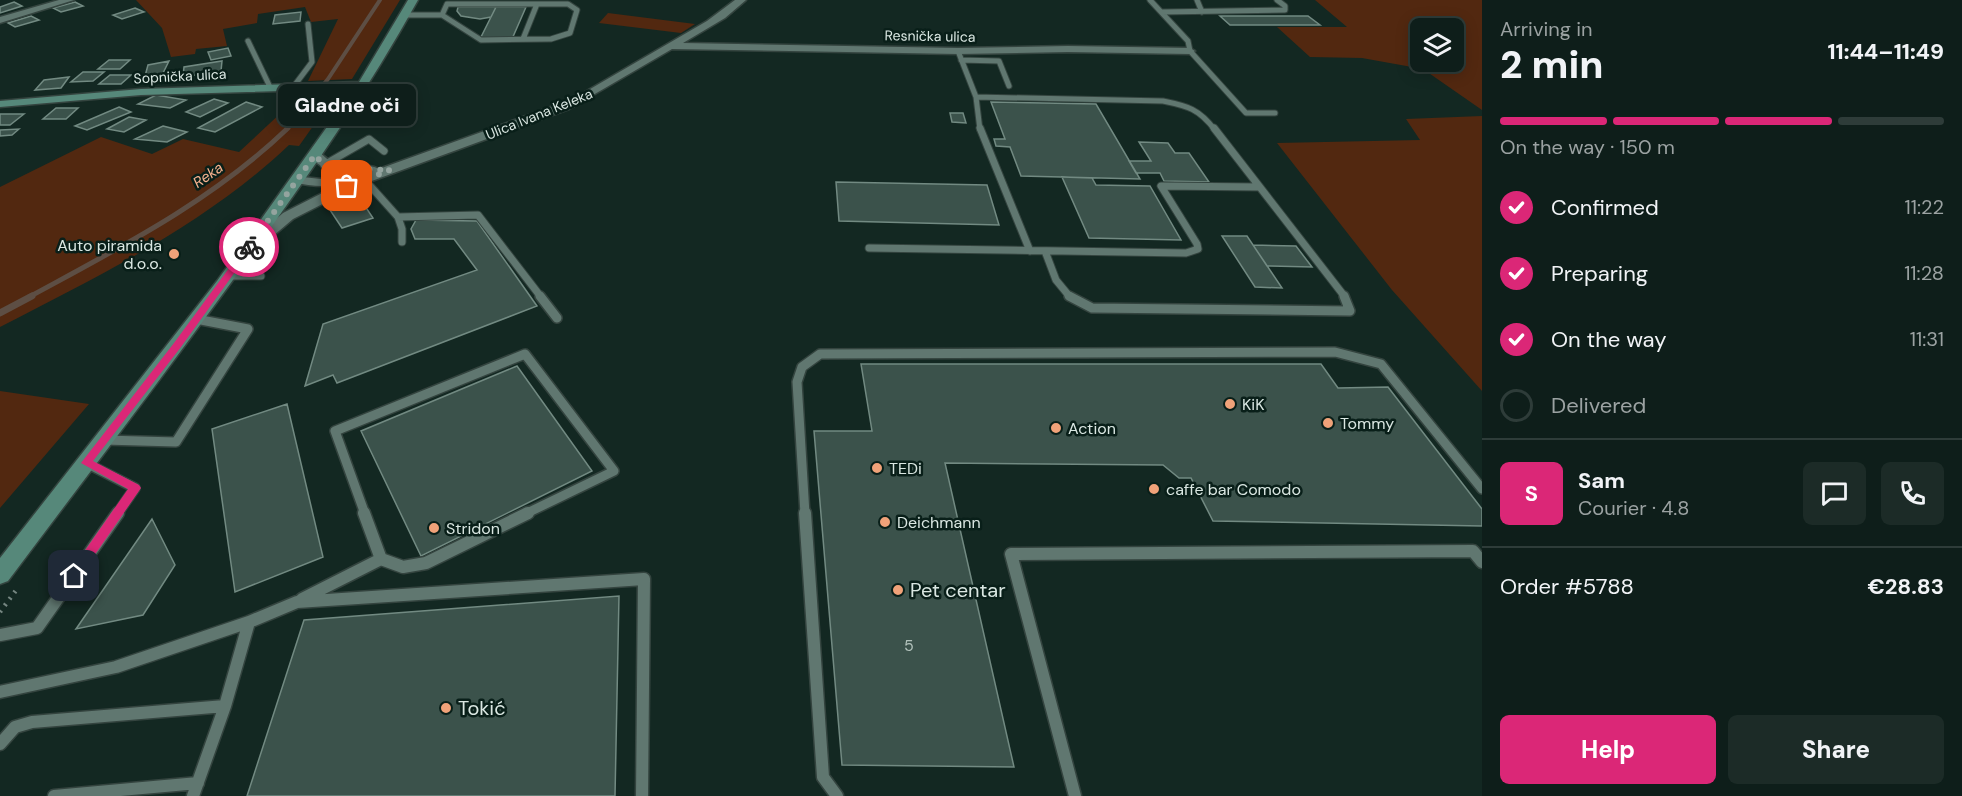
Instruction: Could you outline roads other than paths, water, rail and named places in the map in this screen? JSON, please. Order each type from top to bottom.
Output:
[{"type":"main road","points":[[0,574],[196,320],[298,179],[320,160],[413,0]]},
{"type":"main road","name":"Sopnička ulica","points":[[0,104],[141,92],[300,85],[362,85]]},
{"type":"street","points":[[0,20],[69,0]]},
{"type":"street","name":"Ulica Ivana Keleka","points":[[244,253],[302,207],[364,179],[582,99],[716,19],[741,0]]},
{"type":"street","name":"Resnička ulica","points":[[670,46],[960,56],[1068,49],[1190,51]]},
{"type":"street","name":"Ulica Ivana Keleka","points":[[320,160],[331,168],[390,170]]},
{"type":"street","name":"Ulica Ivana Keleka","points":[[298,179],[321,183],[364,179]]},
{"type":"lane","points":[[1150,0],[1188,41],[1190,51],[1246,113],[1275,113]]},
{"type":"lane","points":[[1197,0],[1202,12]]},
{"type":"lane","points":[[1162,12],[1285,10],[1285,6],[1277,0]]},
{"type":"lane","points":[[405,15],[442,15],[481,40],[551,39],[570,33],[577,10],[568,4],[447,4],[442,15]]},
{"type":"lane","points":[[524,39],[537,4]]},
{"type":"lane","points":[[300,85],[312,62],[308,24]]},
{"type":"lane","points":[[248,41],[270,87]]},
{"type":"lane","points":[[1009,86],[999,62],[960,56],[976,98],[978,124],[1030,251]]},
{"type":"lane","points":[[976,98],[1163,101],[1188,106],[1204,115],[1347,300],[1350,311],[1092,308],[1080,304],[1062,292],[1046,251]]},
{"type":"lane","points":[[320,160],[369,139],[384,151]]},
{"type":"lane","points":[[364,179],[398,217],[402,229],[402,242]]},
{"type":"lane","points":[[869,248],[1193,252],[1198,249],[1197,244],[1161,186],[1259,187]]},
{"type":"lane","points":[[398,217],[478,215],[557,318]]},
{"type":"lane","points":[[228,276],[261,276]]},
{"type":"lane","points":[[104,440],[176,442],[248,329],[196,320]]},
{"type":"lane","points":[[837,796],[823,777],[796,374],[804,363],[820,354],[1335,352],[1357,356],[1381,364],[1482,489]]},
{"type":"lane","points":[[525,354],[614,471],[426,563],[406,569],[393,566],[381,559],[336,431],[525,354]]},
{"type":"lane","points":[[0,634],[37,628],[135,488],[86,463]]},
{"type":"lane","points":[[1075,796],[1011,554],[1473,551],[1482,562]]},
{"type":"lane","points":[[0,692],[116,667],[249,622],[297,602],[381,559]]},
{"type":"lane","points":[[297,602],[644,579],[642,796]]},
{"type":"lane","points":[[193,796],[225,706],[249,622]]},
{"type":"lane","points":[[0,744],[15,727],[32,722],[225,706]]},
{"type":"lane","points":[[54,796],[198,783]]},
{"type":"waterway","name":"Reka","points":[[287,129],[328,79],[380,0]]},
{"type":"waterway","name":"Reka","points":[[29,297],[131,241],[197,200],[259,154],[287,129]]},
{"type":"waterway","name":"Reka","points":[[0,313],[32,296]]},
{"type":"place","name":"Gladne oči","points":[[347,186]]},
{"type":"place","name":"Auto piramida d.o.o.","points":[[174,254]]},
{"type":"place","name":"KiK","points":[[1230,404]]},
{"type":"place","name":"Tommy","points":[[1328,423]]},
{"type":"place","name":"Action","points":[[1056,428]]},
{"type":"place","name":"TEDi","points":[[877,468]]},
{"type":"place","name":"caffe bar Comodo","points":[[1154,489]]},
{"type":"place","name":"Deichmann","points":[[885,522]]},
{"type":"place","name":"Stridon","points":[[434,528]]},
{"type":"place","name":"Pet centar","points":[[898,590]]},
{"type":"place","name":"Tokić","points":[[446,708]]}]
